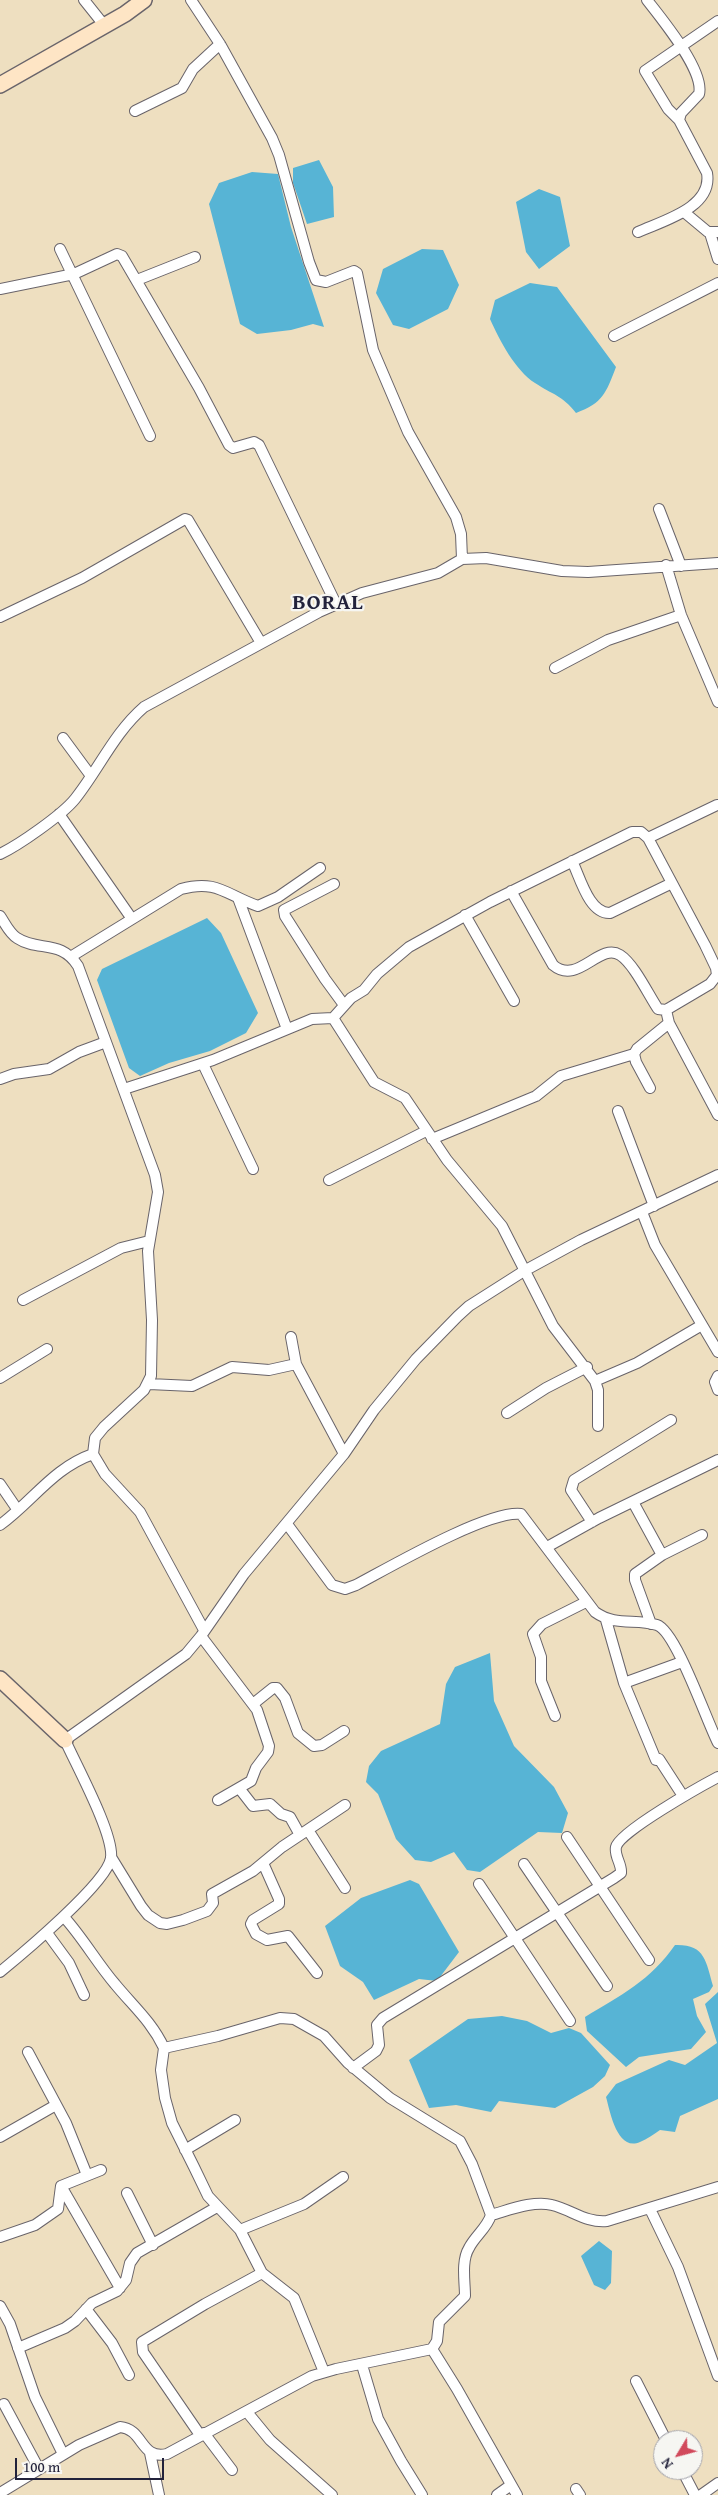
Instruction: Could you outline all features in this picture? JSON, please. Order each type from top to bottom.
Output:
[{"type":"main road","points":[[0,85],[144,0]]},
{"type":"main road","points":[[0,1679],[65,1740]]},
{"type":"street","points":[[84,0],[104,25]]},
{"type":"street","points":[[191,0],[220,44],[265,124],[279,154],[316,280],[326,282],[354,270],[357,273],[373,350],[402,419],[456,517],[461,534],[462,559]]},
{"type":"street","points":[[647,0],[680,46],[696,74],[700,90],[698,97],[681,114],[680,120]]},
{"type":"street","points":[[638,232],[684,212],[706,188],[708,178],[680,120],[668,109],[645,71],[718,21]]},
{"type":"street","points":[[135,111],[180,91],[185,86],[193,69],[220,44]]},
{"type":"street","points":[[684,212],[714,232],[718,259]]},
{"type":"street","points":[[60,249],[74,274],[150,436]]},
{"type":"street","points":[[0,289],[74,274],[117,254],[125,259],[199,388],[229,445],[233,448],[254,442],[261,450],[336,604]]},
{"type":"street","points":[[137,280],[195,257]]},
{"type":"street","points":[[614,336],[718,283]]},
{"type":"street","points":[[659,509],[681,566]]},
{"type":"street","points":[[0,617],[82,578],[185,518],[188,520],[261,643]]},
{"type":"street","points":[[0,854],[59,814],[74,800],[122,729],[144,707],[261,643],[336,604],[362,593],[438,573],[462,559],[486,558],[562,571],[579,572],[718,563]]},
{"type":"street","points":[[666,566],[681,615],[718,702]]},
{"type":"street","points":[[555,668],[608,640],[681,615]]},
{"type":"street","points":[[63,738],[91,776]]},
{"type":"street","points":[[648,838],[680,821],[717,805]]},
{"type":"street","points":[[59,814],[132,919]]},
{"type":"street","points":[[124,1089],[203,1064],[312,1019],[334,1018],[344,1005],[364,990],[377,974],[409,947],[465,915],[512,891],[572,861],[632,832],[641,832],[648,838],[670,884],[717,967],[717,975],[710,984],[666,1010],[658,1009],[628,963],[614,953],[609,952],[570,972],[558,969],[553,965],[512,891]]},
{"type":"street","points":[[572,861],[596,909],[602,914],[610,914],[670,884]]},
{"type":"street","points":[[72,956],[182,889],[200,884],[218,887],[258,906],[265,904],[320,868]]},
{"type":"street","points":[[334,884],[284,910],[285,916],[344,1005]]},
{"type":"street","points":[[238,898],[287,1029]]},
{"type":"street","points":[[465,915],[514,1001]]},
{"type":"street","points":[[0,916],[16,938],[52,946],[72,956],[78,966],[155,1175],[158,1192],[148,1251],[152,1320],[151,1376],[149,1384],[104,1427],[96,1438],[92,1454],[105,1474],[140,1512],[203,1633],[261,1717],[269,1746],[268,1752],[256,1768],[251,1781],[218,1800]]},
{"type":"street","points":[[666,1010],[670,1023],[718,1115]]},
{"type":"street","points":[[334,1018],[374,1082],[405,1098],[429,1135],[502,1226],[554,1326],[587,1367],[595,1381],[598,1390],[598,1426]]},
{"type":"street","points":[[329,1180],[429,1135],[536,1096],[561,1076],[634,1054],[637,1049],[670,1023]]},
{"type":"street","points":[[0,1080],[14,1074],[49,1069],[79,1052],[106,1042]]},
{"type":"street","points":[[634,1054],[636,1062],[650,1088]]},
{"type":"street","points":[[203,1064],[253,1169]]},
{"type":"street","points":[[618,1111],[654,1206]]},
{"type":"street","points":[[345,1804],[239,1880],[212,1894],[213,1903],[207,1911],[167,1924],[155,1920],[141,1906],[111,1857],[105,1828],[65,1740],[171,1667],[203,1633],[244,1574],[344,1454],[386,1396],[416,1359],[469,1306],[524,1271],[581,1240],[718,1176]]},
{"type":"street","points":[[642,1212],[654,1245],[718,1352]]},
{"type":"street","points":[[23,1300],[121,1248],[150,1241]]},
{"type":"street","points":[[595,1381],[638,1363],[702,1325]]},
{"type":"street","points":[[291,1337],[296,1364],[344,1454]]},
{"type":"street","points":[[0,1378],[47,1349]]},
{"type":"street","points":[[149,1384],[192,1386],[232,1368],[269,1370],[296,1364]]},
{"type":"street","points":[[507,1413],[536,1394],[587,1367]]},
{"type":"street","points":[[718,1376],[715,1382],[718,1390]]},
{"type":"street","points":[[592,1522],[571,1490],[574,1480],[671,1420]]},
{"type":"street","points":[[0,1524],[54,1475],[70,1464],[92,1454]]},
{"type":"street","points":[[547,1547],[592,1522],[718,1460]]},
{"type":"street","points":[[0,1484],[17,1509]]},
{"type":"street","points":[[633,1502],[662,1555]]},
{"type":"street","points":[[287,1524],[332,1585],[345,1589],[425,1548],[510,1512],[521,1514],[586,1602],[606,1620],[624,1683],[658,1759],[683,1796]]},
{"type":"street","points":[[651,1624],[635,1580],[635,1574],[662,1555],[702,1535]]},
{"type":"street","points":[[555,1716],[541,1681],[541,1657],[533,1634],[542,1624],[586,1602]]},
{"type":"street","points":[[606,1620],[651,1624],[659,1626],[668,1634],[718,1744]]},
{"type":"street","points":[[624,1683],[682,1662]]},
{"type":"street","points":[[253,1704],[274,1688],[277,1688],[285,1698],[298,1733],[314,1746],[322,1745],[344,1731]]},
{"type":"street","points":[[354,2068],[376,2051],[379,2045],[378,2025],[383,2018],[515,1940],[620,1873],[622,1867],[615,1852],[619,1839],[683,1796],[718,1777]]},
{"type":"street","points":[[239,1788],[253,1806],[270,1804],[281,1814],[290,1817],[304,1832],[344,1888]]},
{"type":"street","points":[[567,1837],[650,1960]]},
{"type":"street","points":[[0,1972],[64,1917],[107,1868],[111,1857]]},
{"type":"street","points":[[263,1863],[279,1898],[279,1904],[253,1920],[252,1928],[267,1940],[288,1936],[317,1973]]},
{"type":"street","points":[[524,1864],[606,1986]]},
{"type":"street","points":[[479,1884],[570,2021]]},
{"type":"street","points":[[64,1917],[84,1939],[114,1983],[149,2020],[164,2048],[161,2070],[165,2098],[172,2123],[185,2150],[208,2196],[240,2230],[262,2273],[294,2298],[324,2372]]},
{"type":"street","points":[[47,1933],[69,1963],[84,1994]]},
{"type":"street","points":[[150,2453],[158,2456],[167,2454],[312,2376],[432,2349],[437,2341],[439,2322],[465,2296],[465,2259],[468,2250],[489,2221],[491,2214],[472,2164],[460,2141],[390,2098],[354,2068],[324,2036],[294,2019],[286,2018],[164,2048]]},
{"type":"street","points":[[28,2052],[56,2105],[87,2175]]},
{"type":"street","points":[[0,2137],[56,2105]]},
{"type":"street","points":[[185,2150],[235,2120]]},
{"type":"street","points":[[61,2186],[101,2170]]},
{"type":"street","points":[[240,2230],[304,2204],[343,2177]]},
{"type":"street","points":[[0,2236],[45,2220],[58,2209],[61,2186]]},
{"type":"street","points":[[61,2186],[120,2288]]},
{"type":"street","points":[[491,2214],[540,2204],[551,2204],[595,2222],[607,2221],[718,2187]]},
{"type":"street","points":[[127,2193],[153,2245]]},
{"type":"street","points":[[18,2348],[64,2328],[75,2321],[86,2309],[120,2288],[126,2280],[132,2258],[217,2207]]},
{"type":"street","points":[[650,2209],[678,2267],[718,2376]]},
{"type":"street","points":[[232,2470],[202,2434],[143,2352],[142,2342],[262,2273]]},
{"type":"street","points":[[0,2306],[10,2324],[35,2397],[63,2454]]},
{"type":"street","points":[[86,2309],[112,2344],[129,2375]]},
{"type":"street","points":[[432,2349],[517,2495]]},
{"type":"street","points":[[362,2364],[378,2419],[401,2462],[422,2495]]},
{"type":"street","points":[[636,2381],[661,2430]]},
{"type":"street","points":[[4,2404],[39,2469]]},
{"type":"street","points":[[247,2412],[270,2440],[332,2495]]},
{"type":"street","points":[[4,2493],[63,2454],[120,2427],[133,2432],[150,2453],[159,2495]]},
{"type":"street","points":[[687,2480],[695,2495]]},
{"type":"street","points":[[701,2495],[718,2483]]},
{"type":"street","points":[[497,2495],[511,2485]]},
{"type":"water","points":[[319,160],[333,187],[334,217],[307,224],[293,183],[293,168]]},
{"type":"water","points":[[252,172],[278,174],[291,227],[324,327],[313,324],[291,330],[257,334],[240,324],[209,204],[219,183]]},
{"type":"water","points":[[539,189],[560,197],[570,246],[539,269],[526,252],[516,202]]},
{"type":"water","points":[[422,249],[443,250],[459,285],[448,309],[409,329],[393,325],[376,293],[383,269]]},
{"type":"water","points":[[530,283],[557,287],[616,367],[606,390],[598,401],[576,413],[562,399],[535,383],[521,371],[503,345],[490,319],[495,300]]},
{"type":"water","points":[[207,918],[221,933],[258,1013],[246,1033],[210,1051],[169,1063],[140,1076],[129,1068],[97,980],[102,969]]},
{"type":"water","points":[[490,1653],[494,1701],[514,1746],[554,1787],[568,1813],[562,1833],[538,1832],[480,1872],[467,1870],[454,1852],[431,1862],[415,1860],[396,1839],[378,1794],[366,1782],[369,1766],[381,1751],[440,1724],[446,1684],[455,1667]]},
{"type":"water","points":[[410,1880],[419,1884],[459,1952],[437,1981],[419,1979],[374,2000],[363,1982],[340,1966],[325,1926],[361,1898]]},
{"type":"water","points":[[675,1945],[693,1947],[703,1956],[706,1962],[713,1986],[709,1992],[693,1999],[697,2016],[706,2032],[691,2049],[639,2057],[626,2067],[587,2031],[585,2017],[645,1978]]},
{"type":"water","points":[[718,1992],[718,2099],[680,2116],[675,2132],[660,2130],[640,2142],[632,2144],[626,2141],[620,2136],[612,2120],[606,2097],[616,2084],[669,2060],[685,2065],[717,2043],[705,2004]]},
{"type":"water","points":[[502,2016],[527,2021],[551,2033],[569,2028],[581,2033],[610,2065],[605,2076],[593,2087],[555,2108],[499,2101],[491,2112],[456,2105],[429,2108],[409,2060],[468,2019]]},
{"type":"water","points":[[599,2241],[612,2251],[611,2283],[605,2290],[594,2285],[581,2256]]},
{"type":"district","name":"BORAL","points":[[328,603]]}]
